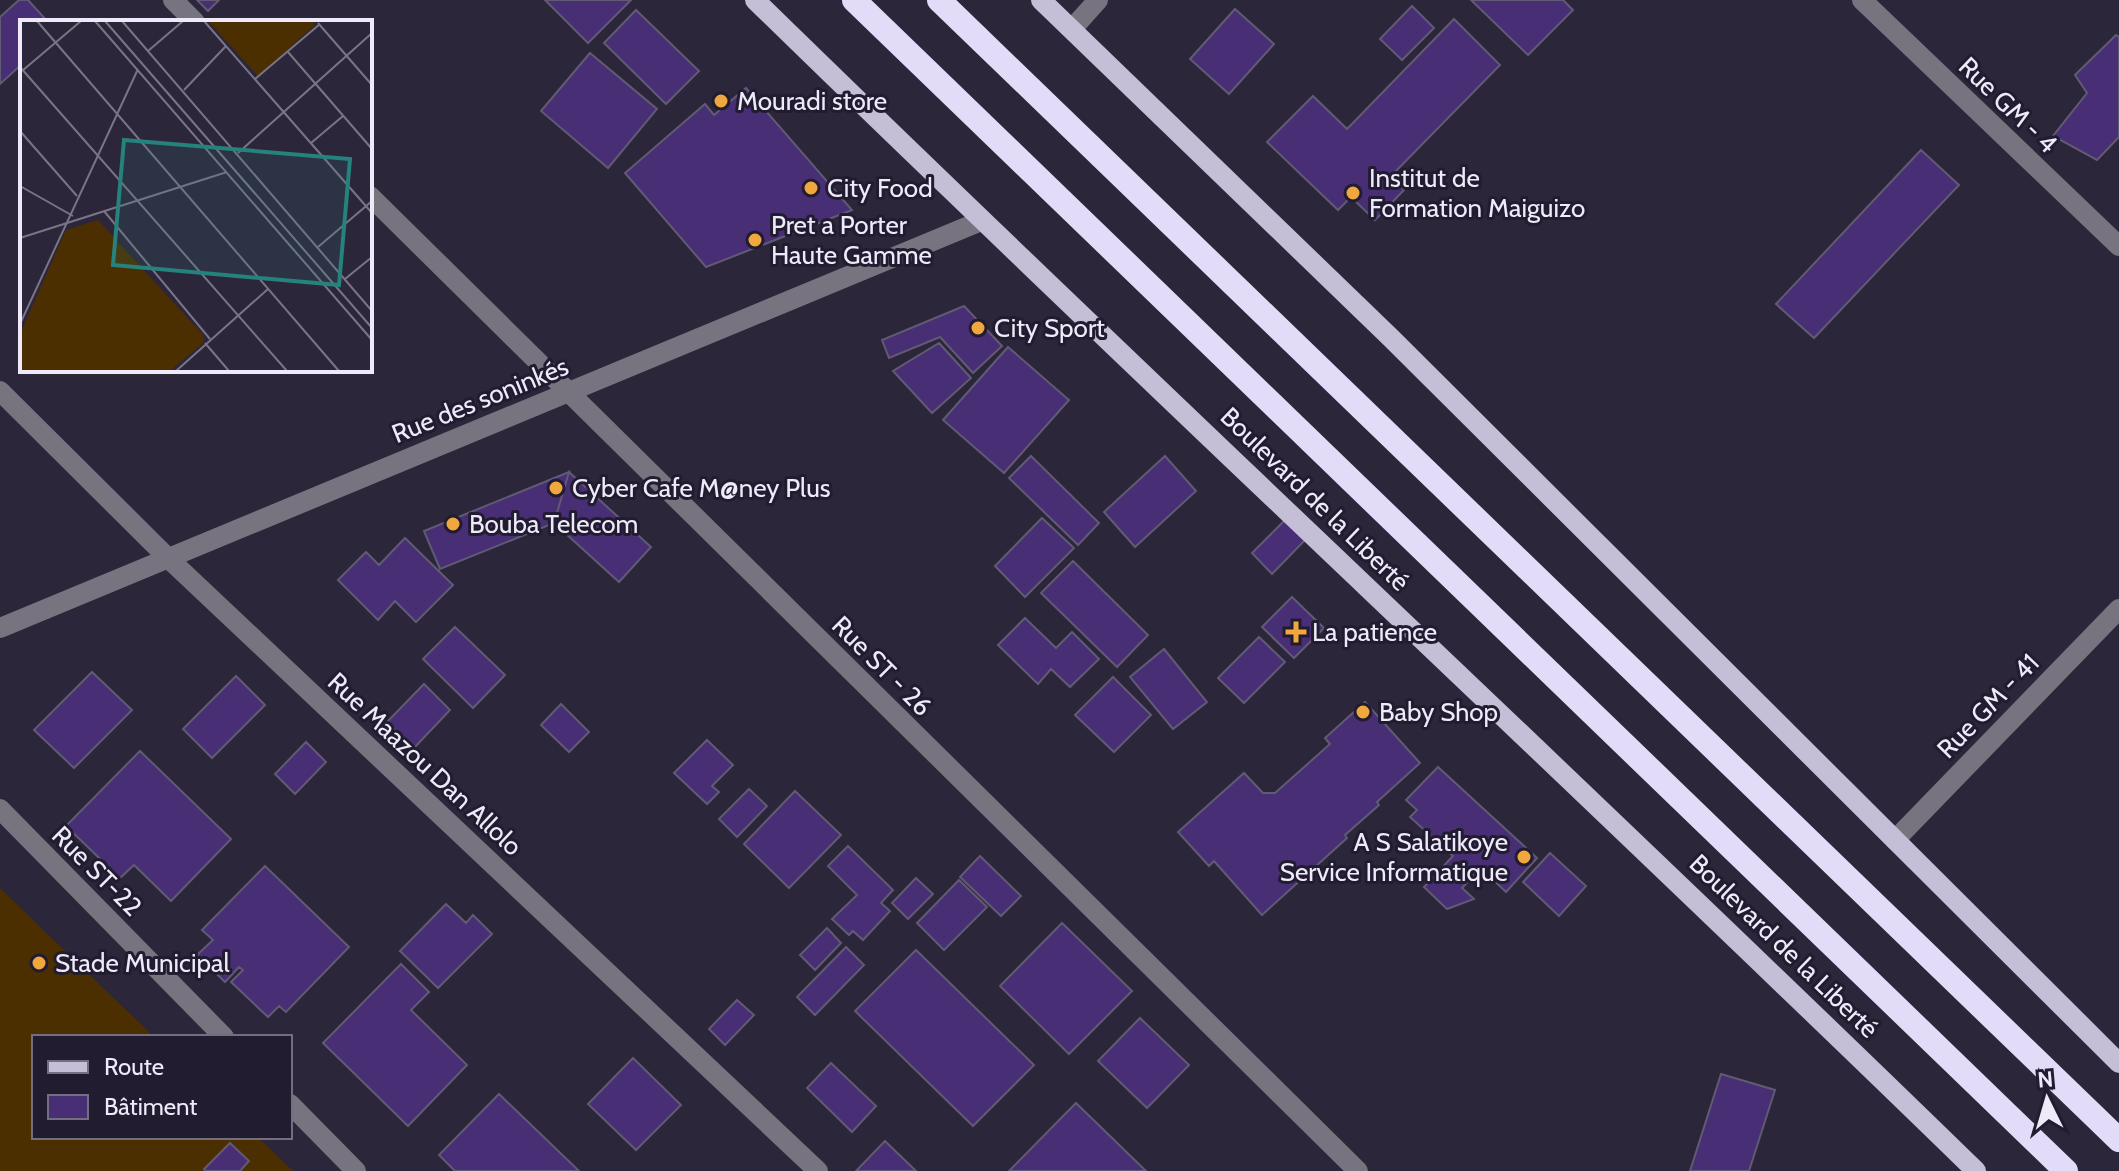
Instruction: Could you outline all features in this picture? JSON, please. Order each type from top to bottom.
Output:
[{"type":"highway","name":"Boulevard de la Liberté","points":[[854,0],[2066,1171]]},
{"type":"highway","points":[[939,0],[2119,1140]]},
{"type":"main road","name":"Boulevard de la Liberté","points":[[755,0],[981,221],[1976,1171]]},
{"type":"main road","points":[[1041,0],[1391,338],[2119,1063]]},
{"type":"street","points":[[173,0],[193,20]]},
{"type":"street","points":[[1072,29],[1098,0]]},
{"type":"street","name":"Rue GM - 4","points":[[1862,0],[2119,246]]},
{"type":"street","name":"Rue ST - 26","points":[[372,198],[1358,1171]]},
{"type":"street","name":"Rue des soninkés","points":[[0,628],[981,221]]},
{"type":"street","name":"Rue Maazou Dan Allolo","points":[[0,391],[168,558],[818,1171]]},
{"type":"street","name":"Rue GM - 41","points":[[1895,840],[2119,609]]},
{"type":"street","name":"Rue ST-22","points":[[0,809],[222,1035]]},
{"type":"street","points":[[292,1106],[356,1171]]},
{"type":"shaded area","name":"Stade Municipal","points":[[0,888],[152,1035],[32,1035],[32,1139],[260,1139],[293,1171],[0,1171]]},
{"type":"building","points":[[19,0],[28,0],[46,20],[20,20],[20,66],[0,84],[0,17]]},
{"type":"building","points":[[197,0],[219,0],[208,11]]},
{"type":"building","points":[[545,0],[631,0],[588,43]]},
{"type":"building","points":[[1471,0],[1563,0],[1573,10],[1528,55]]},
{"type":"building","points":[[1412,6],[1434,28],[1402,60],[1380,39]]},
{"type":"building","points":[[1235,9],[1274,44],[1229,94],[1190,59]]},
{"type":"building","points":[[636,10],[699,71],[666,104],[604,43]]},
{"type":"building","points":[[1454,19],[1500,65],[1391,176],[1404,190],[1375,220],[1351,197],[1338,210],[1267,142],[1313,96],[1347,129]]},
{"type":"building","points":[[2116,35],[2119,37],[2119,137],[2097,160],[2053,136],[2087,93],[2075,75]]},
{"type":"building","points":[[590,53],[657,109],[608,168],[541,111]]},
{"type":"building","points":[[746,88],[852,210],[706,267],[625,173],[705,104],[714,115]]},
{"type":"building","points":[[1921,150],[1959,185],[1814,338],[1776,304]]},
{"type":"building","points":[[964,306],[1002,346],[973,373],[940,337],[889,358],[882,340]]},
{"type":"building","points":[[939,343],[971,378],[932,413],[893,371]]},
{"type":"building","points":[[1008,347],[1069,400],[1004,473],[943,420]]},
{"type":"building","points":[[1031,456],[1099,523],[1078,545],[1009,478]]},
{"type":"building","points":[[1165,456],[1196,491],[1135,547],[1104,512]]},
{"type":"building","points":[[569,472],[651,547],[619,582],[554,523]]},
{"type":"building","points":[[569,472],[554,523],[440,569],[424,531]]},
{"type":"building","points":[[1042,518],[1074,548],[1025,597],[995,566]]},
{"type":"building","points":[[1286,519],[1306,539],[1272,574],[1252,553]]},
{"type":"building","points":[[405,538],[453,585],[416,622],[395,601],[378,620],[338,580],[366,552],[379,565]]},
{"type":"building","points":[[1073,561],[1148,635],[1117,667],[1041,593]]},
{"type":"building","points":[[1292,597],[1324,628],[1294,658],[1262,627]]},
{"type":"building","points":[[1025,618],[1056,648],[1072,632],[1099,659],[1070,687],[1051,669],[1038,684],[998,645]]},
{"type":"building","points":[[455,627],[505,675],[473,708],[423,659]]},
{"type":"building","points":[[1259,637],[1285,662],[1244,703],[1218,678]]},
{"type":"building","points":[[1164,649],[1207,702],[1173,729],[1130,677]]},
{"type":"building","points":[[92,672],[132,710],[74,768],[34,730]]},
{"type":"building","points":[[236,676],[265,705],[212,758],[183,729]]},
{"type":"building","points":[[1113,677],[1151,715],[1114,752],[1075,715]]},
{"type":"building","points":[[424,684],[450,710],[414,748],[387,722]]},
{"type":"building","points":[[1365,702],[1420,763],[1377,802],[1379,805],[1345,835],[1347,838],[1262,915],[1214,861],[1209,866],[1178,832],[1244,773],[1263,793],[1275,793],[1330,744],[1325,738]]},
{"type":"building","points":[[561,704],[589,732],[569,752],[541,725]]},
{"type":"building","points":[[707,740],[733,765],[712,786],[719,792],[707,804],[674,773]]},
{"type":"building","points":[[306,742],[326,762],[295,794],[275,774]]},
{"type":"building","points":[[140,751],[231,839],[171,901],[134,865],[120,878],[66,826]]},
{"type":"building","points":[[1438,767],[1537,858],[1506,892],[1481,868],[1462,888],[1474,899],[1447,909],[1424,887],[1453,856],[1410,817],[1417,810],[1406,800]]},
{"type":"building","points":[[749,789],[767,806],[737,837],[719,819]]},
{"type":"building","points":[[795,791],[841,835],[789,888],[744,844]]},
{"type":"building","points":[[848,846],[893,890],[881,903],[890,911],[863,940],[853,931],[849,935],[832,919],[857,895],[828,866]]},
{"type":"building","points":[[1550,853],[1586,886],[1559,916],[1523,882]]},
{"type":"building","points":[[980,856],[1021,896],[1001,916],[960,877]]},
{"type":"building","points":[[265,866],[349,947],[286,1012],[279,1006],[268,1017],[231,982],[243,970],[239,967],[225,982],[197,955],[213,940],[202,930]]},
{"type":"building","points":[[916,878],[933,894],[908,919],[892,903]]},
{"type":"building","points":[[959,880],[987,907],[944,950],[917,923]]},
{"type":"building","points":[[446,904],[466,923],[473,915],[492,934],[438,988],[400,951]]},
{"type":"building","points":[[1062,923],[1132,991],[1069,1054],[1000,986]]},
{"type":"building","points":[[827,928],[841,943],[815,970],[800,955]]},
{"type":"building","points":[[846,947],[864,965],[815,1015],[797,997]]},
{"type":"building","points":[[916,950],[1034,1065],[973,1126],[855,1011]]},
{"type":"building","points":[[401,964],[429,992],[411,1010],[467,1065],[408,1126],[323,1043]]},
{"type":"building","points":[[737,1000],[754,1015],[725,1045],[709,1029]]},
{"type":"building","points":[[1140,1018],[1189,1065],[1147,1108],[1098,1061]]},
{"type":"building","points":[[633,1058],[681,1105],[636,1150],[588,1104]]},
{"type":"building","points":[[831,1063],[876,1106],[852,1132],[807,1088]]},
{"type":"building","points":[[1721,1074],[1775,1090],[1749,1171],[1690,1171]]},
{"type":"building","points":[[499,1094],[579,1171],[455,1171],[439,1155]]},
{"type":"building","points":[[1076,1103],[1146,1171],[1009,1171]]},
{"type":"building","points":[[885,1141],[916,1171],[856,1171]]},
{"type":"building","points":[[230,1143],[249,1161],[240,1171],[206,1171],[204,1169]]},
{"type":"place","name":"Mouradi store","points":[[721,101]]},
{"type":"place","name":"City Food","points":[[811,188]]},
{"type":"place","name":"Institut de Formation Maiguizo","points":[[1353,193]]},
{"type":"place","name":"Pret a Porter Haute Gamme","points":[[755,240]]},
{"type":"place","name":"City Sport","points":[[978,328]]},
{"type":"place","name":"Cyber Cafe M@ney Plus","points":[[556,488]]},
{"type":"place","name":"Bouba Telecom","points":[[453,524]]},
{"type":"place","name":"La patience","points":[[1296,632]]},
{"type":"place","name":"Baby Shop","points":[[1363,712]]},
{"type":"place","name":"A S Salatikoye Service Informatique","points":[[1524,857]]},
{"type":"place","name":"Stade Municipal","points":[[39,963]]}]
